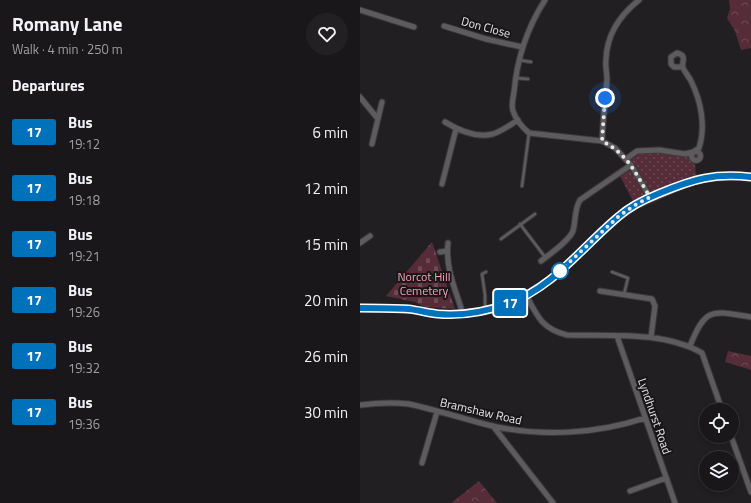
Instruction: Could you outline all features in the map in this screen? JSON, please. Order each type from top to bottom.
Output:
[{"type":"street","points":[[545,0],[522,47],[512,110],[522,128],[529,133],[602,141],[615,148],[631,165],[650,197]]},
{"type":"street","points":[[602,141],[607,78],[606,59],[610,34],[628,8],[640,0]]},
{"type":"street","points":[[360,10],[414,27]]},
{"type":"street","name":"Don Close","points":[[444,26],[486,39],[522,47]]},
{"type":"street","points":[[626,159],[637,151],[659,150],[685,154],[693,152],[699,148],[703,124],[696,92],[683,67]]},
{"type":"street","points":[[360,97],[378,119]]},
{"type":"street","points":[[372,144],[382,102]]},
{"type":"street","points":[[445,122],[456,129],[479,135],[491,134],[518,120]]},
{"type":"street","points":[[442,184],[456,129]]},
{"type":"street","points":[[543,259],[570,237],[573,230],[576,206],[580,200],[631,165]]},
{"type":"street","points":[[360,308],[408,309],[439,314],[463,314],[485,311],[508,304],[552,280],[619,216],[650,197],[696,179],[731,176],[751,177]]},
{"type":"street","points":[[360,243],[370,236]]},
{"type":"street","points":[[448,243],[447,251],[449,270],[463,314]]},
{"type":"street","points":[[440,252],[447,251]]},
{"type":"street","points":[[600,291],[652,299],[655,306],[651,337]]},
{"type":"street","points":[[526,295],[543,324],[551,330],[567,335],[651,337],[690,346],[702,353],[720,403]]},
{"type":"street","points":[[690,346],[698,327],[705,318],[712,313],[721,312],[751,317]]},
{"type":"street","name":"Lyndhurst Road","points":[[617,336],[675,503]]},
{"type":"street","name":"Bramshaw Road","points":[[360,404],[408,404],[493,426],[523,431],[564,432],[608,428],[645,418]]},
{"type":"street","points":[[422,464],[437,412]]},
{"type":"street","points":[[493,426],[553,503]]},
{"type":"street","points":[[734,443],[751,492]]},
{"type":"street","points":[[630,491],[666,478]]},
{"type":"lane","points":[[519,60],[531,62]]},
{"type":"lane","points":[[516,78],[528,79]]},
{"type":"lane","points":[[522,186],[529,133]]},
{"type":"lane","points":[[501,239],[535,214]]},
{"type":"lane","points":[[520,224],[543,259]]},
{"type":"lane","points":[[485,311],[482,274],[486,272]]},
{"type":"lane","points":[[612,272],[628,278],[624,294]]},
{"type":"green space","points":[[729,0],[751,0],[751,48],[741,50],[735,31],[727,18],[730,9]]},
{"type":"green space","points":[[637,151],[685,154],[697,151],[700,153],[701,157],[699,160],[695,161],[696,179],[635,205],[619,174],[631,166],[626,159]]},
{"type":"green space","name":"Norcot Hill Cemetery","points":[[432,242],[455,309],[424,307],[415,302],[386,296]]},
{"type":"green space","points":[[728,351],[751,356],[751,370],[725,362]]},
{"type":"green space","points":[[479,481],[497,503],[451,503]]},
{"type":"bus line","name":"17","points":[[360,308],[408,309],[439,314],[459,314],[485,311],[508,304],[552,280],[619,216],[650,197],[696,179],[731,176],[751,177]]},
{"type":"route","points":[[560,271],[619,216],[650,197],[626,159],[615,148],[602,141],[605,98]]}]
